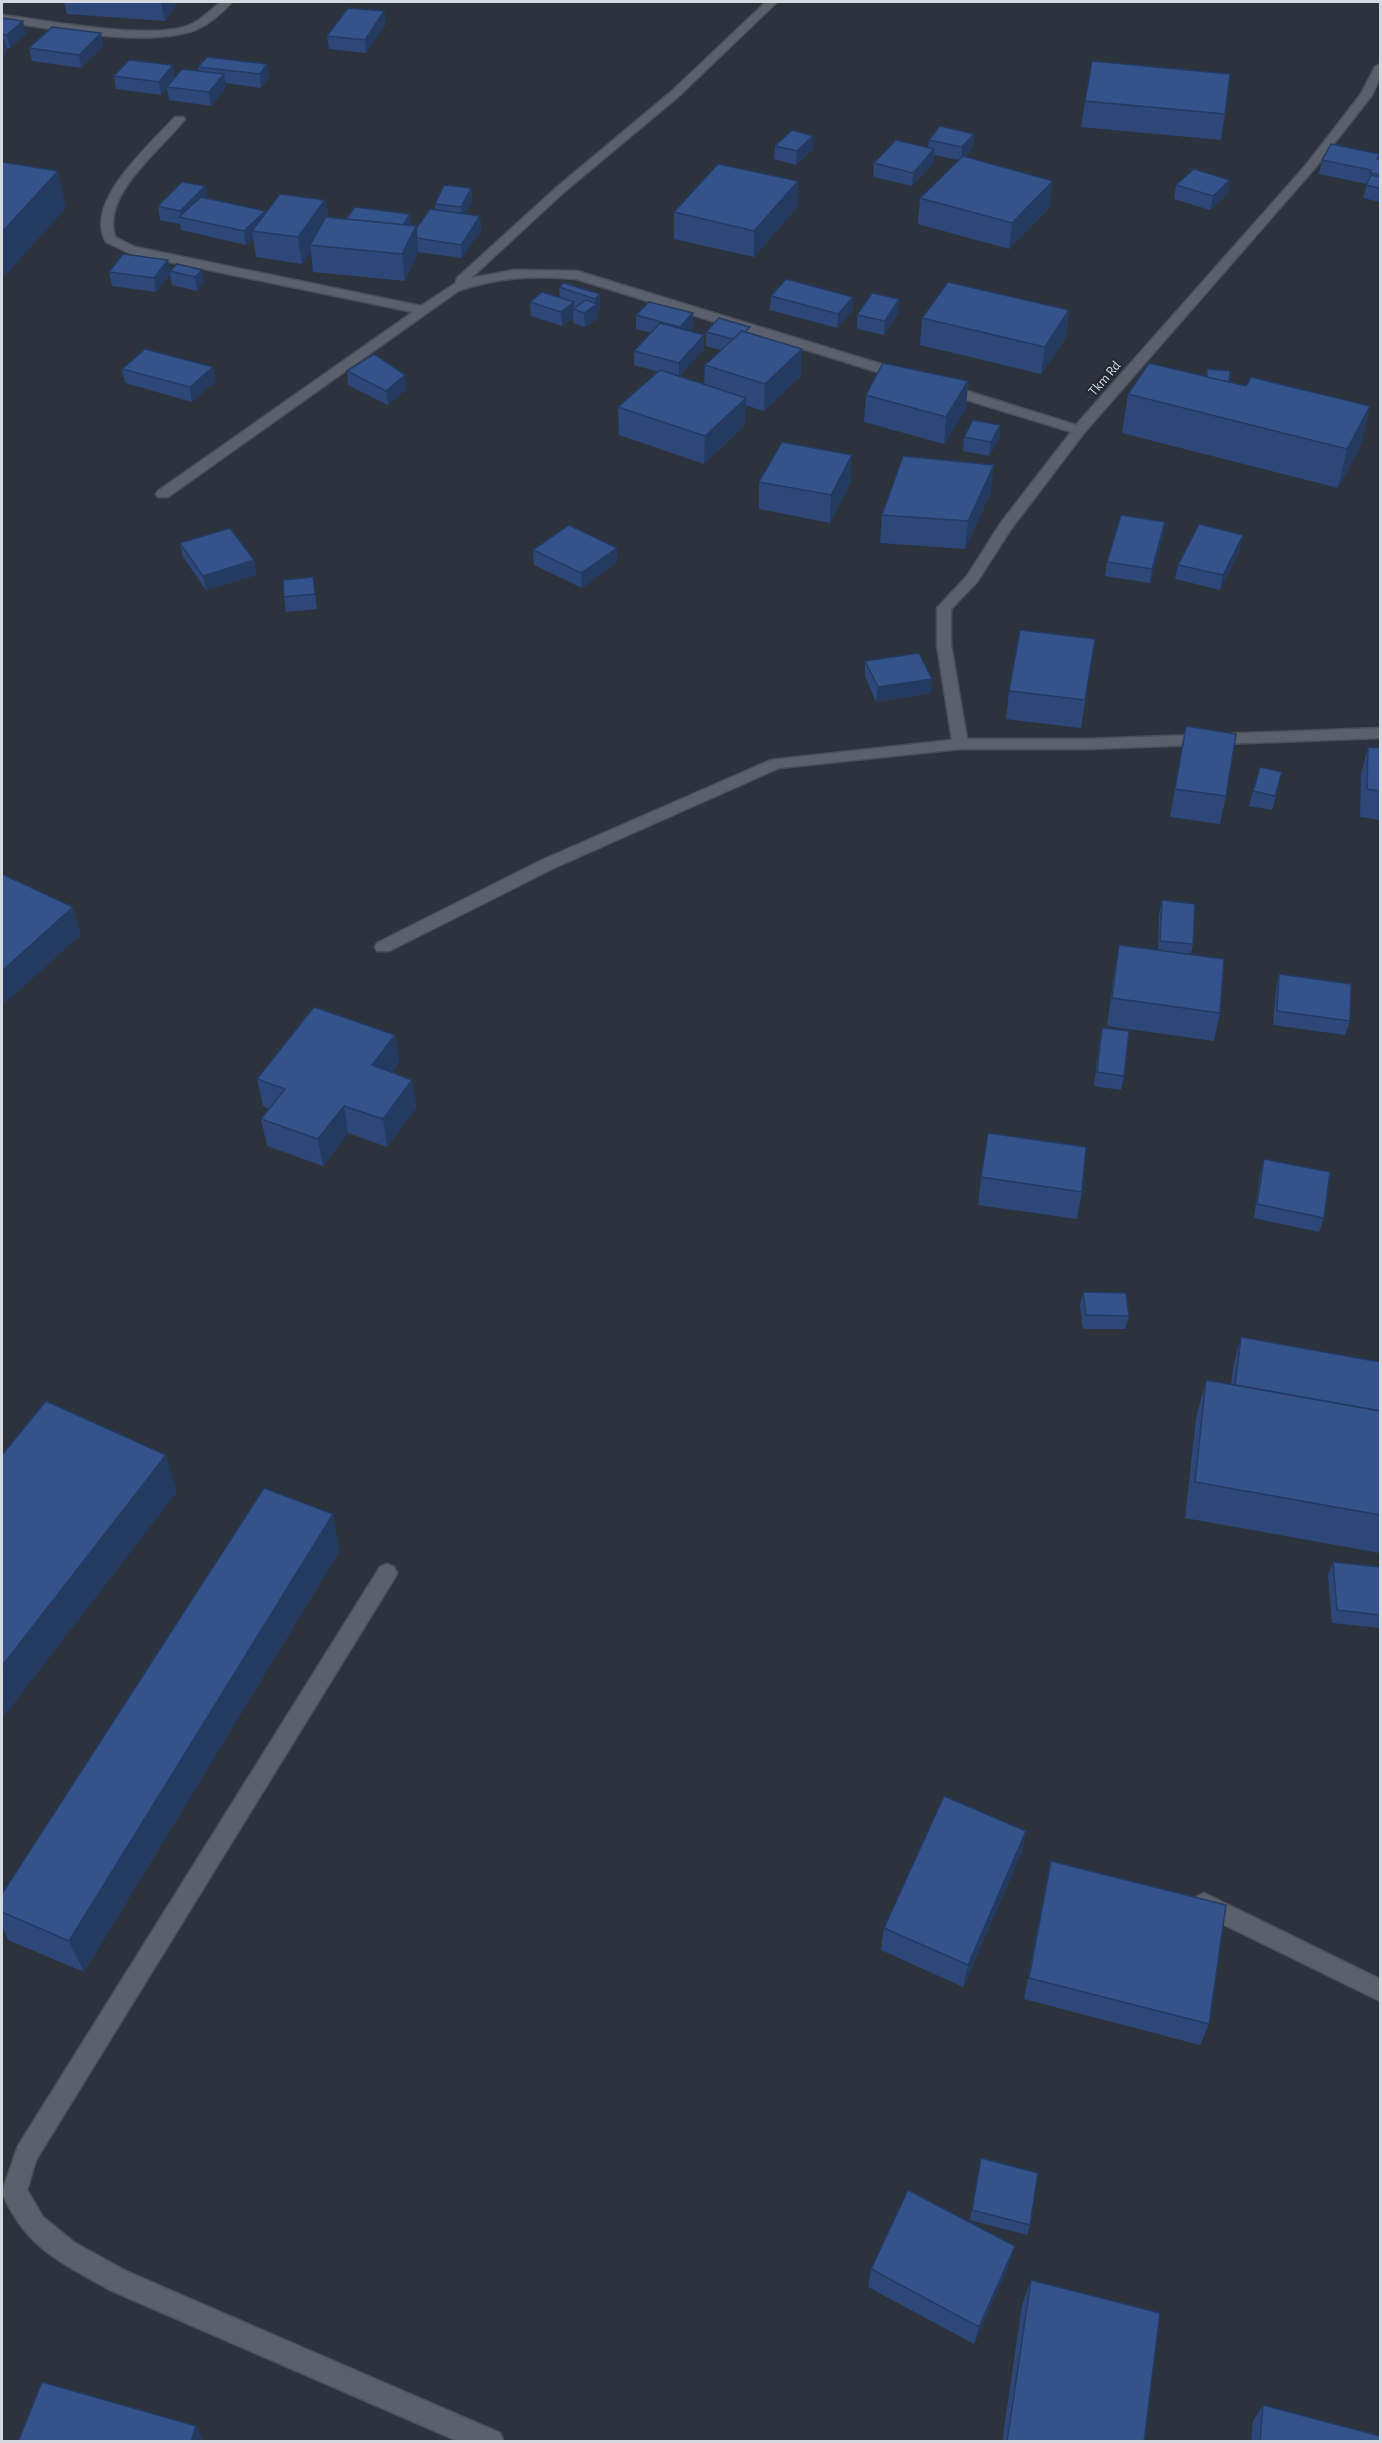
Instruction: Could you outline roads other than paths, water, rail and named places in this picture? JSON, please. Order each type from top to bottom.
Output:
[{"type":"street","points":[[2,18],[141,34],[165,34],[195,27],[227,2]]},
{"type":"street","points":[[163,494],[454,288],[560,190],[676,93],[772,2]]},
{"type":"street","name":"Tkm Rd","points":[[960,744],[944,645],[944,608],[972,579],[1005,527],[1079,430],[1310,167],[1366,95],[1380,67]]},
{"type":"street","points":[[179,118],[116,194],[108,210],[105,225],[110,239],[131,250],[423,310]]},
{"type":"street","points":[[454,288],[476,279],[505,273],[543,271],[577,275],[1079,430]]},
{"type":"street","points":[[382,947],[548,864],[776,763],[960,744],[1088,744],[1380,733]]},
{"type":"street","points":[[387,1573],[26,2154],[14,2192],[34,2226],[66,2252],[119,2281],[491,2442]]},
{"type":"street","points":[[1191,1898],[1380,1990]]}]
